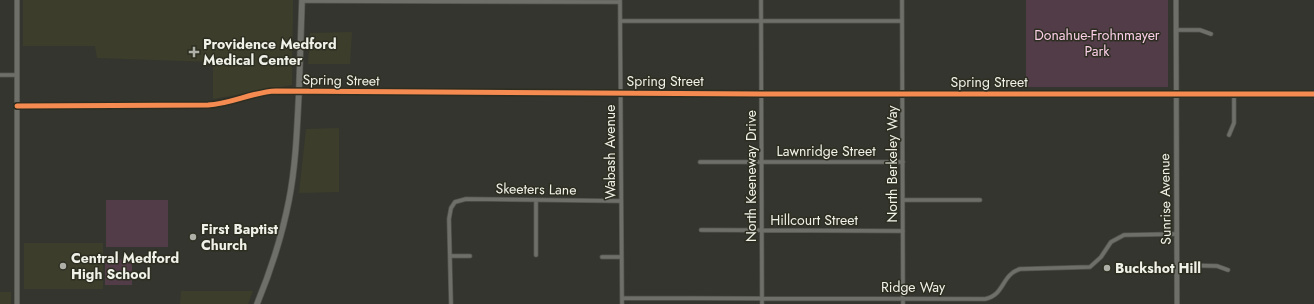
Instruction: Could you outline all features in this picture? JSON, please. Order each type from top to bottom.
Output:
[{"type":"main road","points":[[257,304],[275,256],[289,202],[295,154],[302,1]]},
{"type":"street","points":[[17,0],[17,304]]},
{"type":"street","name":"North Keeneway Drive","points":[[761,0],[762,304]]},
{"type":"street","name":"North Berkeley Way","points":[[902,0],[904,304]]},
{"type":"street","name":"Sunrise Avenue","points":[[1176,0],[1175,94],[1177,304]]},
{"type":"street","points":[[302,1],[620,1]]},
{"type":"street","name":"Wabash Avenue","points":[[620,1],[622,304]]},
{"type":"street","points":[[620,21],[902,21]]},
{"type":"street","points":[[1176,30],[1200,30],[1211,34]]},
{"type":"street","points":[[0,75],[17,75]]},
{"type":"street","name":"Spring Street","points":[[17,106],[208,106],[260,92],[298,91],[762,94],[1314,94]]},
{"type":"street","points":[[1229,135],[1234,124],[1234,94]]},
{"type":"street","name":"Lawnridge Street","points":[[700,162],[903,162]]},
{"type":"street","name":"Skeeters Lane","points":[[450,256],[449,219],[452,204],[455,202],[466,199],[621,201]]},
{"type":"street","points":[[536,200],[536,255]]},
{"type":"street","points":[[903,200],[980,200]]},
{"type":"street","name":"Hillcourt Street","points":[[701,230],[903,231]]},
{"type":"street","name":"Ridge Way","points":[[622,298],[985,299],[991,298],[998,292],[1006,278],[1015,270],[1090,267],[1101,258],[1110,242],[1124,235],[1177,234]]},
{"type":"street","points":[[451,304],[450,256],[470,256]]},
{"type":"street","points":[[602,257],[621,257]]},
{"type":"street","points":[[1177,265],[1217,266],[1228,270]]},
{"type":"shaded area","name":"Providence Medford Medical Center","points":[[23,0],[293,0],[292,85],[213,99],[213,62],[97,58],[95,46],[23,46]]},
{"type":"shaded area","points":[[352,32],[350,64],[308,64],[310,33]]},
{"type":"shaded area","points":[[339,128],[339,192],[299,193],[306,129]]},
{"type":"shaded area","name":"Central Medford High School","points":[[24,243],[103,243],[103,289],[24,289]]},
{"type":"shaded area","points":[[181,291],[253,291],[248,304],[180,304]]},
{"type":"shaded area","points":[[0,292],[11,292],[11,304],[0,304]]},
{"type":"green space","name":"Donahue-Frohnmayer Park","points":[[1026,0],[1168,0],[1168,87],[1026,87]]},
{"type":"green space","points":[[106,200],[168,200],[168,247],[106,247]]},
{"type":"green space","points":[[105,259],[132,260],[132,285],[105,285]]},
{"type":"cycle path","points":[[17,106],[208,105],[225,103],[258,93],[276,91],[762,94],[1314,94]]},
{"type":"place","name":"Providence Medford Medical Center","points":[[194,52]]},
{"type":"place","name":"First Baptist Church","points":[[193,237]]},
{"type":"place","name":"Central Medford High School","points":[[63,266]]},
{"type":"place","name":"Buckshot Hill","points":[[1107,268]]}]
